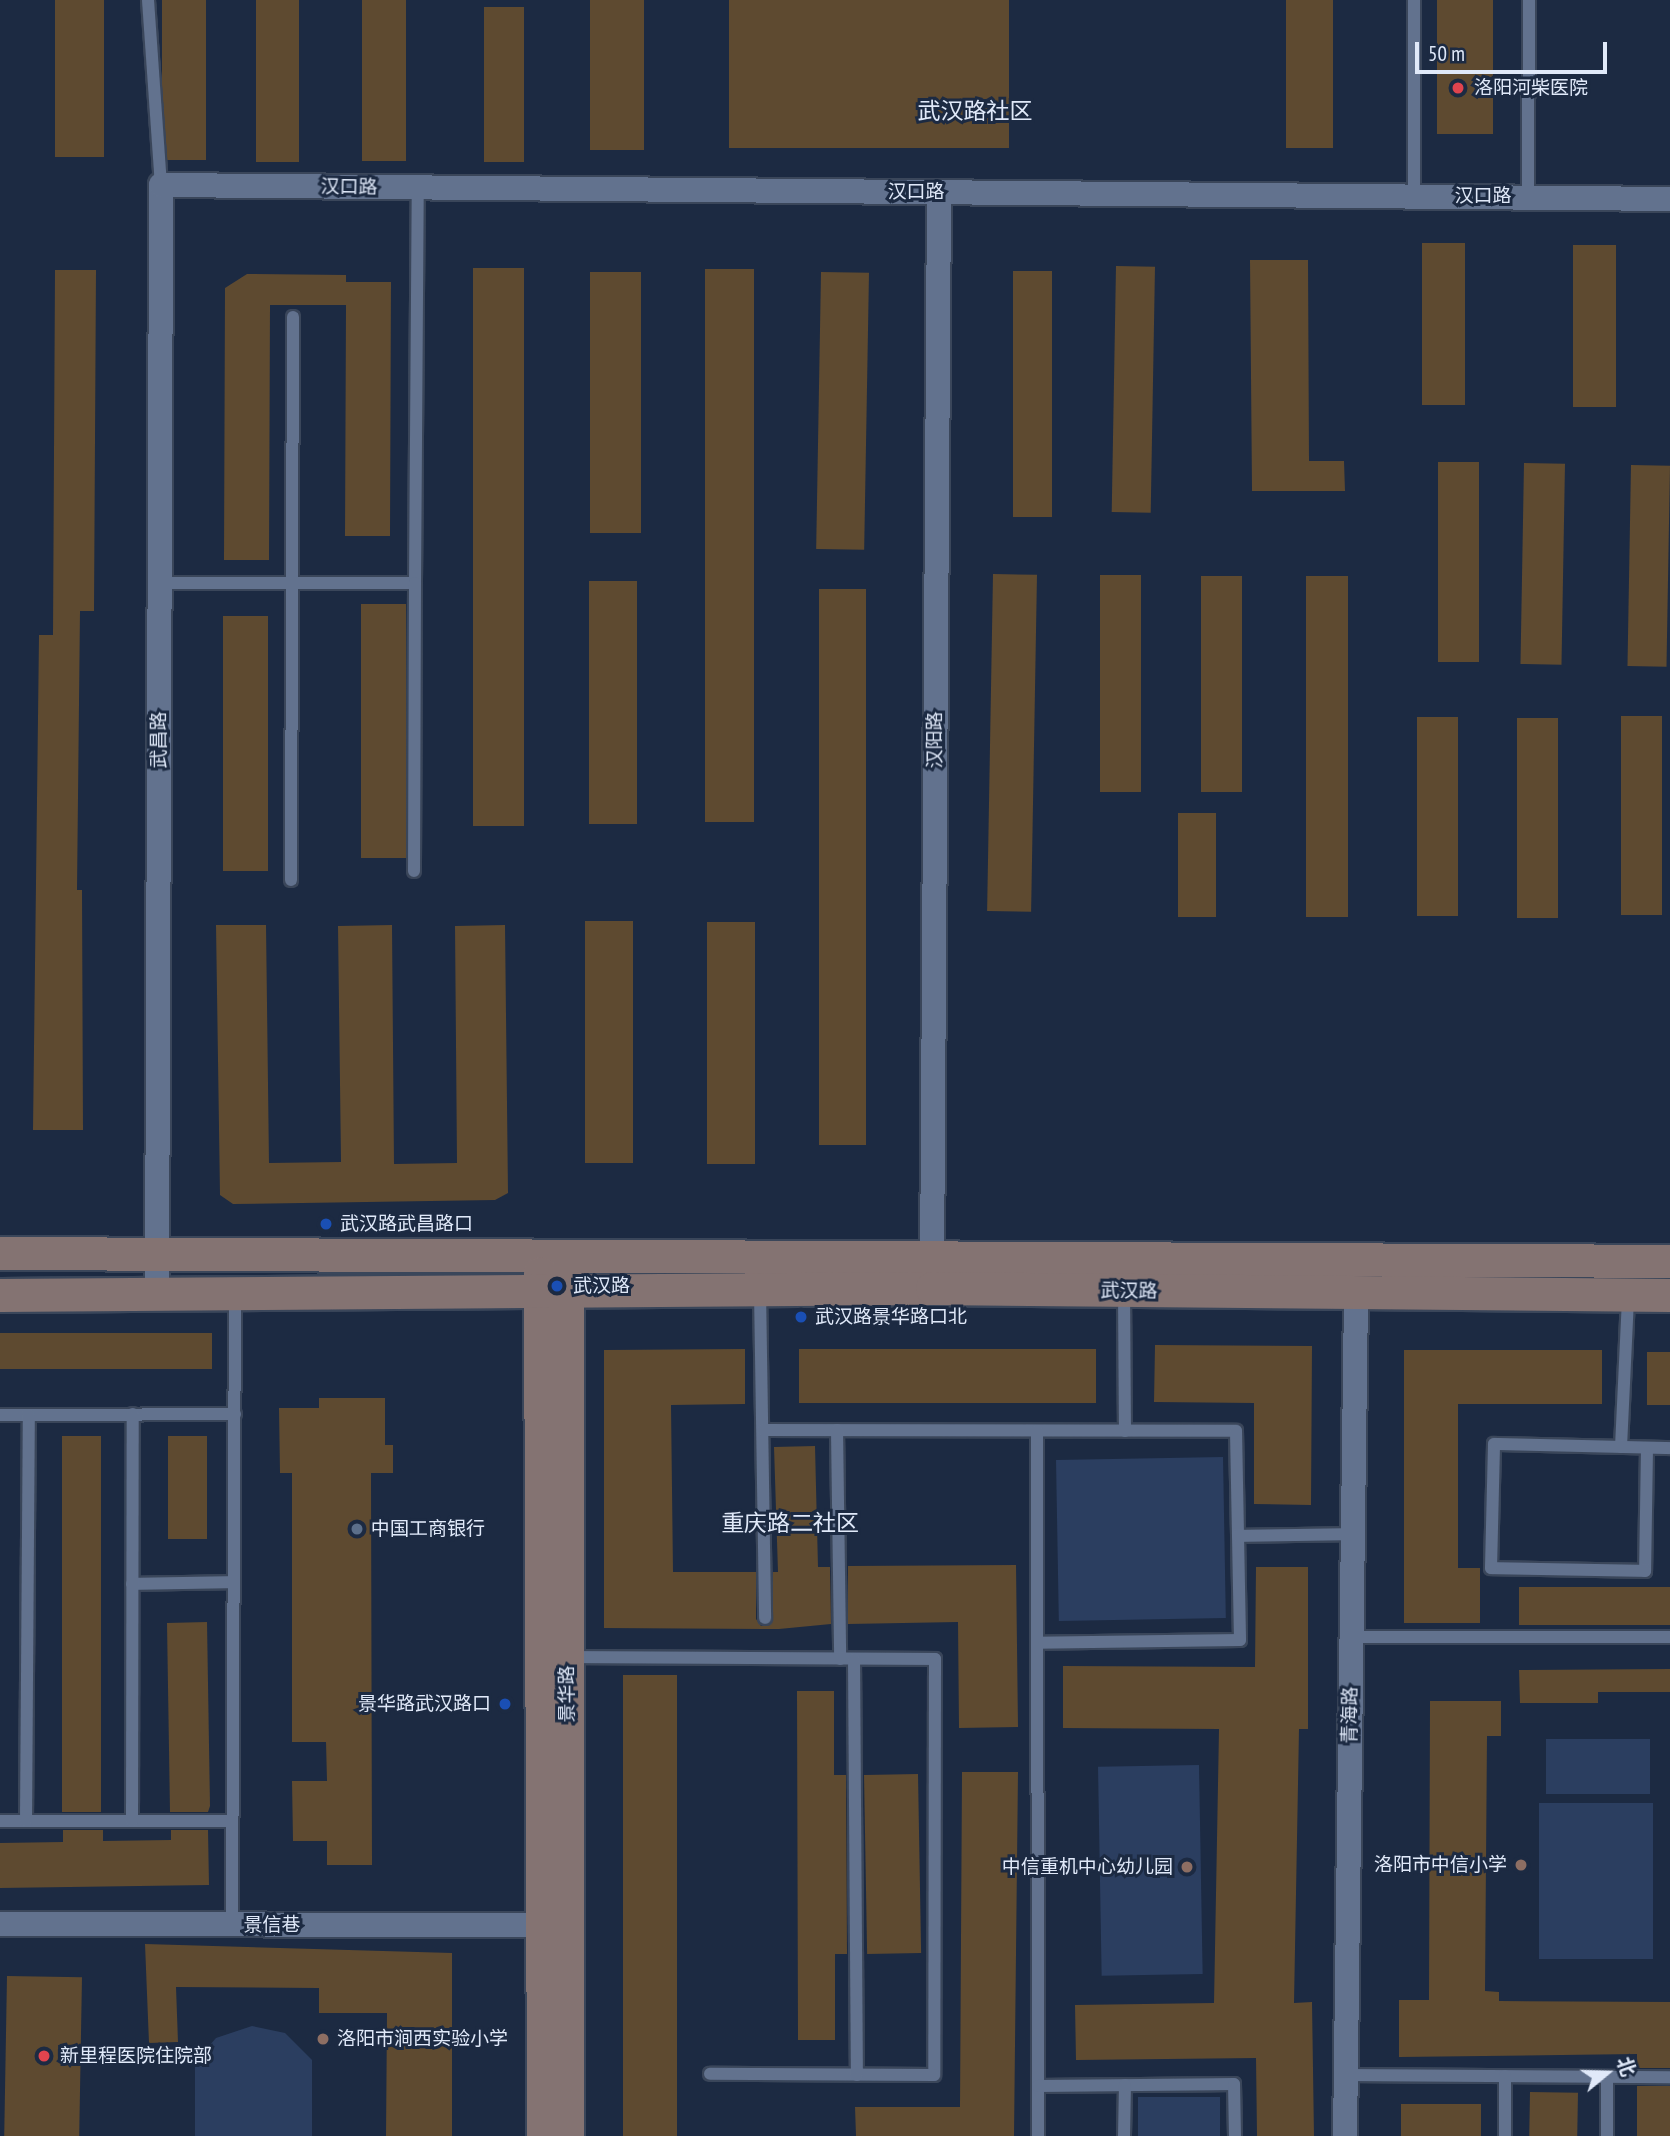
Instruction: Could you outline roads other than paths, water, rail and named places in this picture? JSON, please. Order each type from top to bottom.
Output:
[{"type":"main road","name":"武汉路","points":[[0,1253],[932,1254],[1670,1261]]},
{"type":"main road","name":"景华路","points":[[553,1253],[556,1657],[567,2136]]},
{"type":"main road","name":"武汉路","points":[[0,1295],[554,1294],[932,1288],[1670,1295]]},
{"type":"main road","name":"景华路","points":[[543,2136],[543,1925],[556,1657]]},
{"type":"street","name":"汉口路","points":[[161,185],[1670,199]]},
{"type":"street","name":"武昌路","points":[[157,1295],[161,185]]},
{"type":"street","name":"汉阳路","points":[[932,1288],[939,192]]},
{"type":"street","name":"青海路","points":[[1345,2136],[1356,1293]]},
{"type":"street","name":"景信巷","points":[[0,1924],[543,1925]]},
{"type":"lane","points":[[148,0],[161,185]]},
{"type":"lane","points":[[1414,0],[1414,196]]},
{"type":"lane","points":[[1528,197],[1529,0]]},
{"type":"lane","points":[[414,871],[418,188]]},
{"type":"lane","points":[[291,880],[293,317]]},
{"type":"lane","points":[[160,583],[415,583]]},
{"type":"lane","points":[[760,1291],[765,1618]]},
{"type":"lane","points":[[1124,1291],[1125,1431]]},
{"type":"lane","points":[[232,1925],[235,1295]]},
{"type":"lane","points":[[1621,1447],[1628,1296]]},
{"type":"lane","points":[[132,1821],[133,1414]]},
{"type":"lane","points":[[0,1415],[235,1414]]},
{"type":"lane","points":[[26,1821],[29,1415]]},
{"type":"lane","points":[[763,1430],[1236,1431],[1240,1640],[1037,1643]]},
{"type":"lane","points":[[836,1430],[840,1659]]},
{"type":"lane","points":[[1037,1431],[1038,2136]]},
{"type":"lane","points":[[1647,1448],[1645,1571],[1491,1568],[1494,1444],[1670,1448]]},
{"type":"lane","points":[[1238,1536],[1353,1534]]},
{"type":"lane","points":[[132,1584],[234,1582]]},
{"type":"lane","points":[[1351,1637],[1670,1637]]},
{"type":"lane","points":[[556,1657],[935,1660],[934,2075],[710,2074]]},
{"type":"lane","points":[[854,1659],[857,2075]]},
{"type":"lane","points":[[0,1821],[232,1821]]},
{"type":"lane","points":[[1345,2075],[1670,2077]]},
{"type":"lane","points":[[1505,2076],[1505,2136]]},
{"type":"lane","points":[[1607,2077],[1607,2136]]},
{"type":"lane","points":[[1038,2086],[1234,2084],[1235,2136]]},
{"type":"lane","points":[[1124,2136],[1125,2085]]},
{"type":"place","name":"洛阳河柴医院","points":[[1458,88]]},
{"type":"place","name":"武汉路武昌路口","points":[[326,1224]]},
{"type":"place","name":"武汉路","points":[[557,1286]]},
{"type":"place","name":"武汉路景华路口北","points":[[801,1317]]},
{"type":"place","name":"中国工商银行","points":[[357,1529]]},
{"type":"place","name":"景华路武汉路口","points":[[505,1704]]},
{"type":"place","name":"洛阳市中信小学","points":[[1521,1865]]},
{"type":"place","name":"中信重机中心幼儿园","points":[[1187,1867]]},
{"type":"place","name":"洛阳市涧西实验小学","points":[[323,2039]]},
{"type":"place","name":"新里程医院住院部","points":[[44,2056]]},
{"type":"district","name":"武汉路社区","points":[[975,111]]},
{"type":"district","name":"重庆路二社区","points":[[790,1523]]}]
